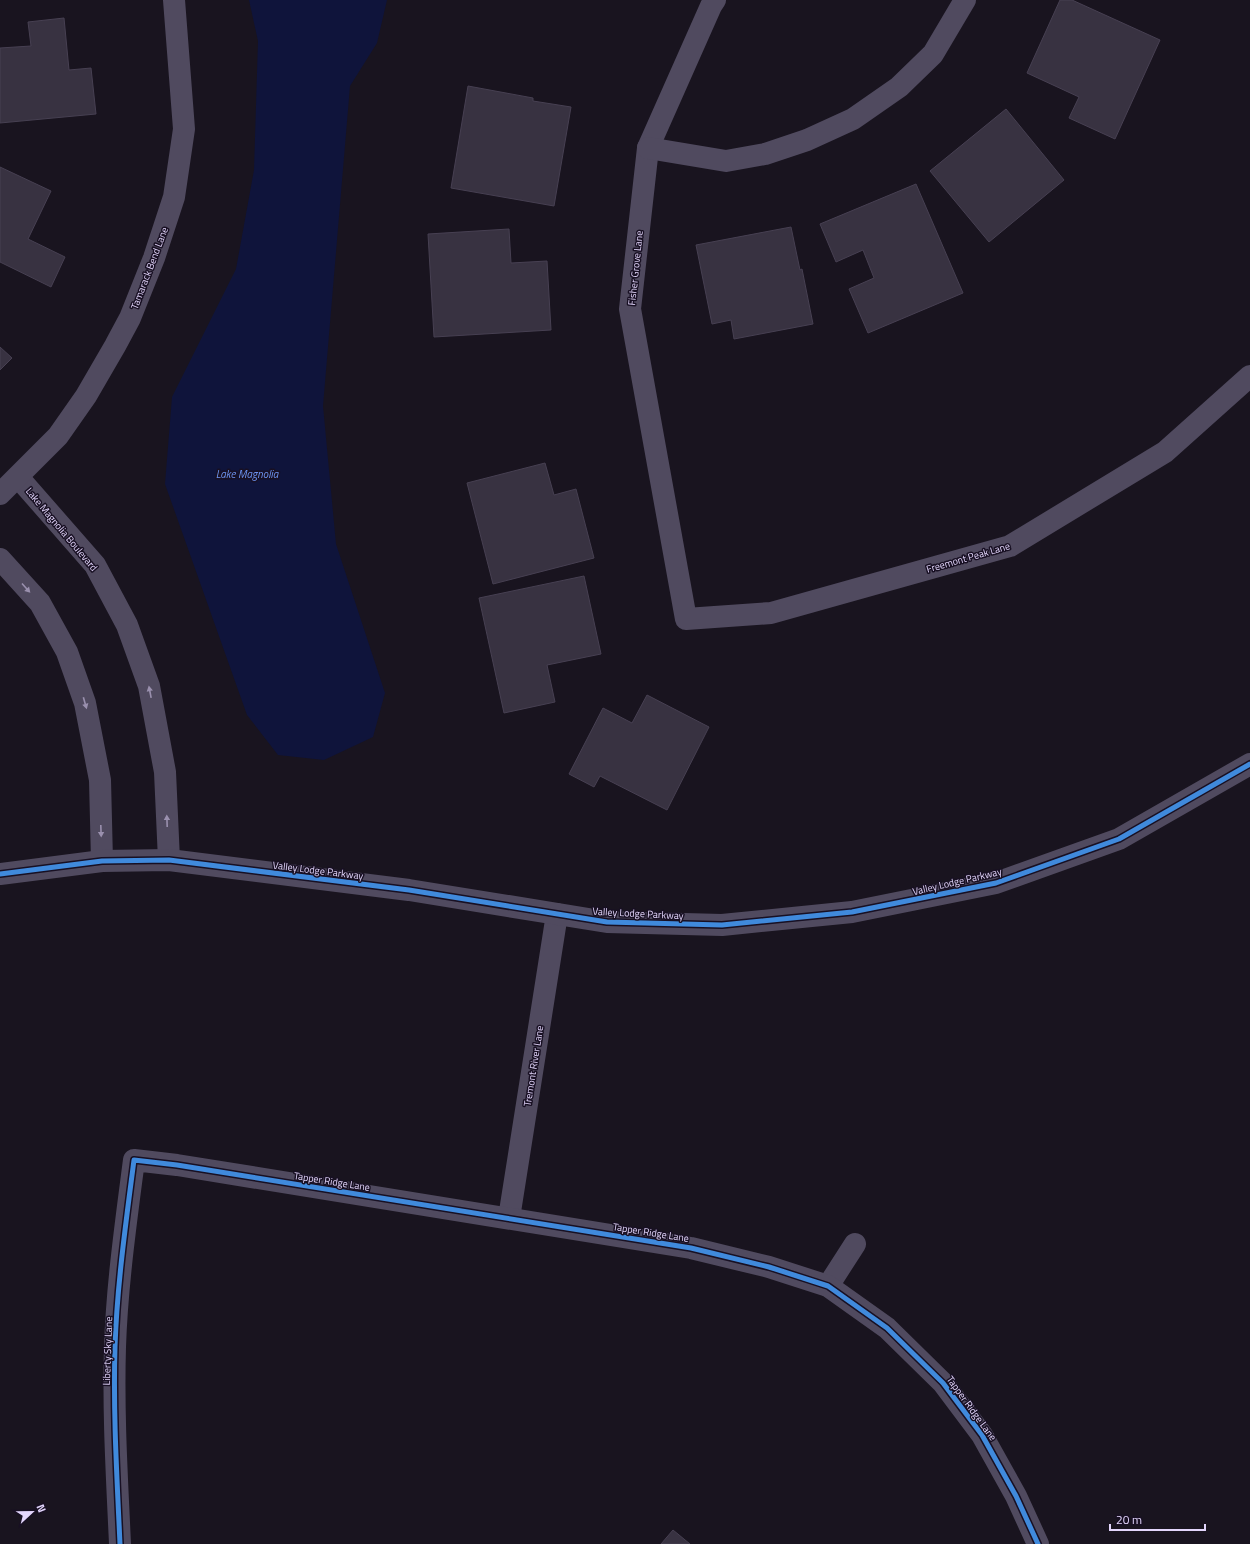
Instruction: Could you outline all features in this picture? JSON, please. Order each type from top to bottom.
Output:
[{"type":"street","name":"Tamarack Bend Lane","points":[[0,494],[58,436],[86,396],[130,318],[154,258],[174,197],[184,129],[174,0]]},
{"type":"street","name":"Fisher Grove Lane","points":[[686,619],[630,309],[648,148],[715,0]]},
{"type":"street","points":[[648,148],[726,162],[765,154],[807,140],[853,119],[899,87],[933,54],[965,0]]},
{"type":"street","name":"Freemont Peak Lane","points":[[686,619],[771,613],[1010,546],[1165,452],[1250,376]]},
{"type":"street","name":"Lake Magnolia Boulevard","points":[[18,477],[94,565],[127,625],[149,686],[165,772],[169,860]]},
{"type":"street","points":[[0,559],[40,603],[66,652],[85,703],[100,780],[102,861]]},
{"type":"street","name":"Valley Lodge Parkway","points":[[0,874],[102,861],[169,860],[409,890],[607,922],[722,925],[852,912],[996,883],[1119,839],[1250,764]]},
{"type":"street","name":"Tremont River Lane","points":[[509,1218],[557,914]]},
{"type":"street","name":"Tapper Ridge Lane","points":[[134,1160],[509,1218],[691,1248],[769,1267],[828,1286],[887,1328],[943,1383],[982,1435],[1016,1496],[1038,1544]]},
{"type":"street","name":"Liberty Sky Lane","points":[[120,1544],[116,1458],[115,1346],[123,1243],[134,1160]]},
{"type":"street","points":[[828,1286],[855,1244]]},
{"type":"water","name":"Lake Magnolia","points":[[249,0],[387,0],[377,43],[350,86],[323,406],[336,544],[385,693],[373,737],[324,760],[278,755],[247,715],[165,484],[172,397],[236,269],[254,170],[258,41]]},
{"type":"building","points":[[1060,0],[1072,0],[1160,40],[1115,139],[1069,118],[1079,97],[1027,73]]},
{"type":"building","points":[[64,18],[69,70],[91,68],[96,114],[0,123],[0,48],[31,46],[28,22]]},
{"type":"building","points":[[468,86],[533,98],[533,101],[571,107],[554,206],[451,188]]},
{"type":"building","points":[[1006,109],[1064,180],[989,242],[930,171]]},
{"type":"building","points":[[0,167],[51,191],[28,239],[65,257],[51,287],[0,262]]},
{"type":"building","points":[[916,184],[963,293],[868,333],[849,289],[874,278],[863,250],[836,262],[820,224]]},
{"type":"building","points":[[791,227],[800,270],[802,269],[813,324],[734,339],[731,320],[712,324],[696,245]]},
{"type":"building","points":[[509,229],[511,263],[547,261],[551,330],[434,337],[428,234]]},
{"type":"building","points":[[0,347],[12,358],[0,370]]},
{"type":"building","points":[[545,463],[554,495],[576,489],[594,558],[493,584],[467,483]]},
{"type":"building","points":[[584,576],[601,654],[547,665],[555,702],[504,713],[479,598]]},
{"type":"building","points":[[647,695],[709,727],[667,810],[600,776],[594,787],[569,774],[603,708],[632,723]]},
{"type":"building","points":[[673,1530],[690,1544],[661,1544]]},
{"type":"cycle path","points":[[0,874],[102,861],[169,860],[409,890],[607,922],[722,925],[852,912],[996,883],[1119,839],[1250,764]]},
{"type":"cycle path","points":[[120,1544],[115,1421],[115,1347],[120,1277],[134,1160],[177,1165],[691,1248],[769,1267],[828,1286],[887,1328],[943,1383],[982,1435],[1016,1496],[1038,1544]]}]
